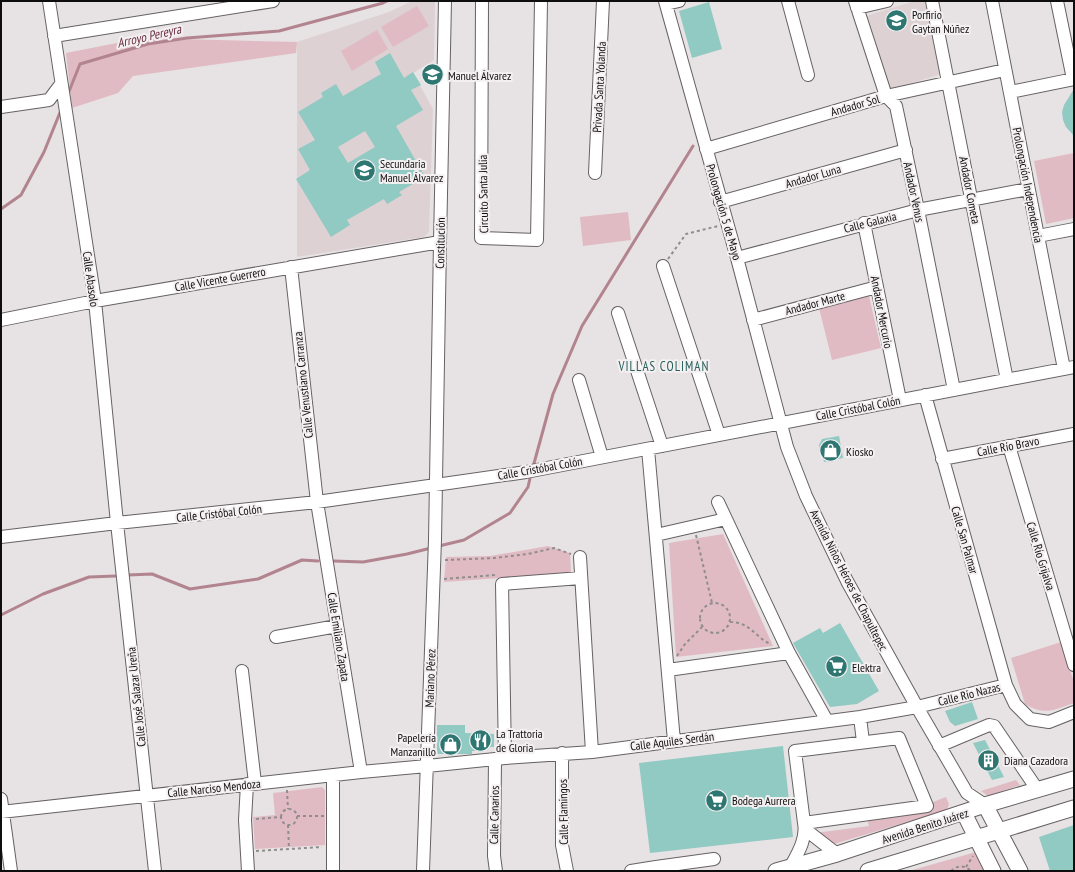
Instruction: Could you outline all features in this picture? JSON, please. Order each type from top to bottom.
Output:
[{"type":"main road","name":"Avenida Benito Juárez","points":[[776,871],[837,854],[1037,789],[1074,779]]},
{"type":"main road","name":"Avenida Niños Héroes de Chapultepec","points":[[985,806],[1020,871]]},
{"type":"main road","points":[[868,871],[1074,808]]},
{"type":"main road","points":[[964,813],[993,871]]},
{"type":"street","name":"Calle Abasolo","points":[[48,1],[94,302],[117,523]]},
{"type":"street","points":[[54,36],[273,1]]},
{"type":"street","name":"Constitución","points":[[436,484],[445,1]]},
{"type":"street","name":"Circuito Santa Julia","points":[[482,1],[481,238],[537,240],[541,1]]},
{"type":"street","name":"Privada Santa Yolanda","points":[[595,173],[603,1]]},
{"type":"street","points":[[666,3],[679,1]]},
{"type":"street","points":[[788,1],[808,75]]},
{"type":"street","points":[[856,5],[887,1]]},
{"type":"street","name":"Andador Cometa","points":[[932,1],[1007,380]]},
{"type":"street","name":"Prolongación Independencia","points":[[992,1],[1028,189],[1069,368]]},
{"type":"street","points":[[1010,92],[1073,79],[1057,1]]},
{"type":"street","name":"Prolongación 5 de Mayo","points":[[666,3],[781,423]]},
{"type":"street","name":"Andador Venus","points":[[856,5],[886,96],[896,106],[954,390]]},
{"type":"street","name":"Andador Sol","points":[[706,149],[886,96],[1005,70]]},
{"type":"street","points":[[1,107],[48,100],[61,84]]},
{"type":"street","name":"Andador Luna","points":[[720,202],[906,150]]},
{"type":"street","name":"Calle Galaxia","points":[[736,258],[918,210],[1028,189]]},
{"type":"street","name":"Andador Mercurio","points":[[864,224],[900,400]]},
{"type":"street","points":[[1038,236],[1074,229]]},
{"type":"street","name":"Calle Vicente Guerrero","points":[[1,320],[94,302],[440,242]]},
{"type":"street","points":[[663,266],[719,435]]},
{"type":"street","name":"Calle Venustiano Carranza","points":[[291,267],[316,502]]},
{"type":"street","name":"Andador Marte","points":[[753,320],[877,287]]},
{"type":"street","points":[[618,313],[662,446]]},
{"type":"street","name":"Calle Cristóbal Colón","points":[[1,537],[316,502],[526,472],[1069,368]]},
{"type":"street","points":[[579,380],[602,457]]},
{"type":"street","name":"Calle San Palmar","points":[[925,395],[1006,685]]},
{"type":"street","name":"Avenida Niños Héroes de Chapultepec","points":[[781,423],[787,447],[806,496],[847,581],[916,707],[967,793],[985,806]]},
{"type":"street","name":"Calle Río Bravo","points":[[942,458],[1009,446],[1073,437]]},
{"type":"street","name":"Calle Río Grijalva","points":[[1009,446],[1074,665]]},
{"type":"street","points":[[648,449],[674,741]]},
{"type":"street","name":"Mariano Pérez","points":[[423,871],[436,484]]},
{"type":"street","name":"Calle Emiliano Zapata","points":[[316,502],[362,772]]},
{"type":"street","points":[[718,502],[789,653],[827,722]]},
{"type":"street","points":[[656,535],[726,519]]},
{"type":"street","name":"Calle José Salazar Ureña","points":[[117,523],[155,871]]},
{"type":"street","points":[[580,557],[592,752]]},
{"type":"street","points":[[502,584],[581,578]]},
{"type":"street","name":"Calle Canarios","points":[[496,871],[494,856],[500,758],[502,584]]},
{"type":"street","points":[[276,637],[337,626]]},
{"type":"street","points":[[668,670],[789,653]]},
{"type":"street","points":[[242,671],[251,784],[245,820],[248,871]]},
{"type":"street","name":"Calle Río Nazas","points":[[916,707],[1006,685],[1015,704],[1030,719],[1050,722],[1074,712]]},
{"type":"street","name":"Calle Aquiles Serdán","points":[[427,766],[500,758],[592,752],[827,722],[916,707]]},
{"type":"street","points":[[860,717],[863,742]]},
{"type":"street","points":[[939,746],[989,725],[994,726],[1037,789]]},
{"type":"street","points":[[791,866],[799,851],[805,826],[795,751],[899,738],[927,806],[805,826]]},
{"type":"street","name":"Calle Flamingos","points":[[562,753],[562,845],[567,871]]},
{"type":"street","name":"Calle Narciso Mendoza","points":[[2,812],[146,794],[427,766]]},
{"type":"street","points":[[333,775],[333,871]]},
{"type":"street","points":[[964,813],[967,793]]},
{"type":"street","points":[[1,799],[10,871]]},
{"type":"street","points":[[805,826],[837,854]]},
{"type":"street","points":[[631,871],[656,869],[714,859]]},
{"type":"path","points":[[663,266],[686,234],[727,223]]},
{"type":"path","points":[[694,526],[712,603]]},
{"type":"path","points":[[434,558],[494,558],[528,554],[554,548],[580,557]]},
{"type":"path","points":[[434,579],[502,575],[502,584]]},
{"type":"path","points":[[712,603],[722,604],[729,612],[730,622],[725,630],[715,634],[702,627],[700,622],[701,612],[703,608],[712,603]]},
{"type":"path","points":[[730,622],[740,623],[750,628],[765,642],[789,653]]},
{"type":"path","points":[[668,670],[685,644],[702,627]]},
{"type":"path","points":[[287,780],[288,809]]},
{"type":"path","points":[[288,809],[295,812],[297,816]]},
{"type":"path","points":[[288,809],[284,810],[281,817],[283,822],[288,825]]},
{"type":"path","points":[[297,816],[333,815]]},
{"type":"path","points":[[288,825],[295,821],[297,816]]},
{"type":"path","points":[[245,820],[281,817]]},
{"type":"path","points":[[288,825],[289,849]]},
{"type":"path","points":[[247,852],[333,846]]},
{"type":"path","points":[[966,867],[973,855]]},
{"type":"path","points":[[951,871],[958,866],[966,867],[971,871]]},
{"type":"shaded area","name":"Secundaria Manuel Álvarez","points":[[412,1],[435,1],[434,60],[413,73],[433,109],[429,232],[424,237],[297,257],[297,42],[389,12]]},
{"type":"shaded area","points":[[915,1],[927,1],[941,74],[890,90],[866,16]]},
{"type":"shaded area","points":[[417,6],[429,26],[393,47],[381,27]]},
{"type":"shaded area","points":[[377,30],[388,49],[352,71],[341,51]]},
{"type":"shaded area","points":[[142,38],[297,42],[296,53],[133,76],[118,93],[72,108],[66,53]]},
{"type":"shaded area","points":[[1074,153],[1074,218],[1046,224],[1034,161]]},
{"type":"shaded area","points":[[628,212],[631,240],[583,246],[580,217]]},
{"type":"shaded area","points":[[869,296],[881,348],[832,360],[819,308]]},
{"type":"shaded area","points":[[723,534],[773,646],[676,657],[669,543]]},
{"type":"shaded area","points":[[548,546],[570,553],[571,573],[444,582],[446,557],[490,556]]},
{"type":"shaded area","points":[[1061,642],[1074,682],[1074,703],[1049,711],[1032,708],[1025,704],[1011,658]]},
{"type":"shaded area","points":[[1016,780],[1020,785],[988,796],[981,791]]},
{"type":"shaded area","points":[[322,787],[325,790],[325,845],[255,849],[253,817],[275,815],[273,793]]},
{"type":"shaded area","points":[[946,797],[949,804],[947,810],[834,844],[826,841],[815,833],[869,826],[867,819],[933,811],[933,802]]},
{"type":"shaded area","points":[[976,852],[986,871],[909,871]]},
{"type":"building","points":[[709,2],[722,49],[692,58],[679,11]]},
{"type":"building","points":[[390,53],[404,78],[413,72],[421,85],[411,90],[423,110],[396,126],[425,177],[399,192],[402,195],[387,204],[384,199],[347,220],[350,225],[331,237],[296,179],[310,170],[298,149],[315,140],[298,112],[323,97],[321,93],[336,84],[343,96],[381,74],[375,62]],"holes":[[[365,131],[375,147],[348,163],[338,147]]]},
{"type":"building","points":[[1074,89],[1074,136],[1066,127],[1062,112],[1064,105]]},
{"type":"building","name":"Kiosko","points":[[839,436],[843,458],[824,462],[823,457],[821,457],[819,445],[822,439]]},
{"type":"building","name":"Elektra","points":[[840,623],[879,691],[857,704],[830,707],[793,643],[820,628],[823,633]]},
{"type":"building","points":[[972,702],[978,719],[955,726],[950,722],[945,711]]},
{"type":"building","name":"Papelería Manzanillo","points":[[437,725],[465,725],[465,733],[494,734],[494,747],[477,747],[477,751],[472,751],[472,754],[437,754]]},
{"type":"building","name":"Diana Cazadora","points":[[985,740],[1004,777],[992,780],[973,743]]},
{"type":"building","name":"Bodega Aurrera","points":[[783,746],[793,837],[650,853],[639,763]]},
{"type":"building","points":[[1074,825],[1074,871],[1050,871],[1039,837]]},
{"type":"waterway","name":"Arroyo Pereyra","points":[[68,94],[80,64],[148,44],[187,38],[279,31],[387,1]]},
{"type":"waterway","name":"Arroyo Pereyra","points":[[1,209],[21,195],[44,152],[61,110]]},
{"type":"waterway","points":[[533,467],[553,394],[582,326],[693,146]]},
{"type":"waterway","points":[[439,546],[464,540],[510,513],[528,487],[531,474]]},
{"type":"waterway","points":[[334,561],[363,562],[431,548]]},
{"type":"waterway","points":[[128,575],[152,574],[190,589],[258,579],[302,560],[318,561]]},
{"type":"waterway","points":[[1,615],[43,594],[89,577],[116,576]]},
{"type":"place","name":"Porfirio Gaytan Núñez","points":[[896,21]]},
{"type":"place","name":"Manuel Álvarez","points":[[432,75]]},
{"type":"place","name":"Secundaria Manuel Álvarez","points":[[364,170]]},
{"type":"place","name":"Kiosko","points":[[831,451]]},
{"type":"place","name":"Elektra","points":[[836,667]]},
{"type":"place","name":"La Trattoria de Gloria","points":[[480,740]]},
{"type":"place","name":"Papelería Manzanillo","points":[[451,744]]},
{"type":"place","name":"Diana Cazadora","points":[[989,760]]},
{"type":"place","name":"Bodega Aurrera","points":[[716,800]]},
{"type":"district","name":"VILLAS COLIMAN","points":[[664,366]]}]
